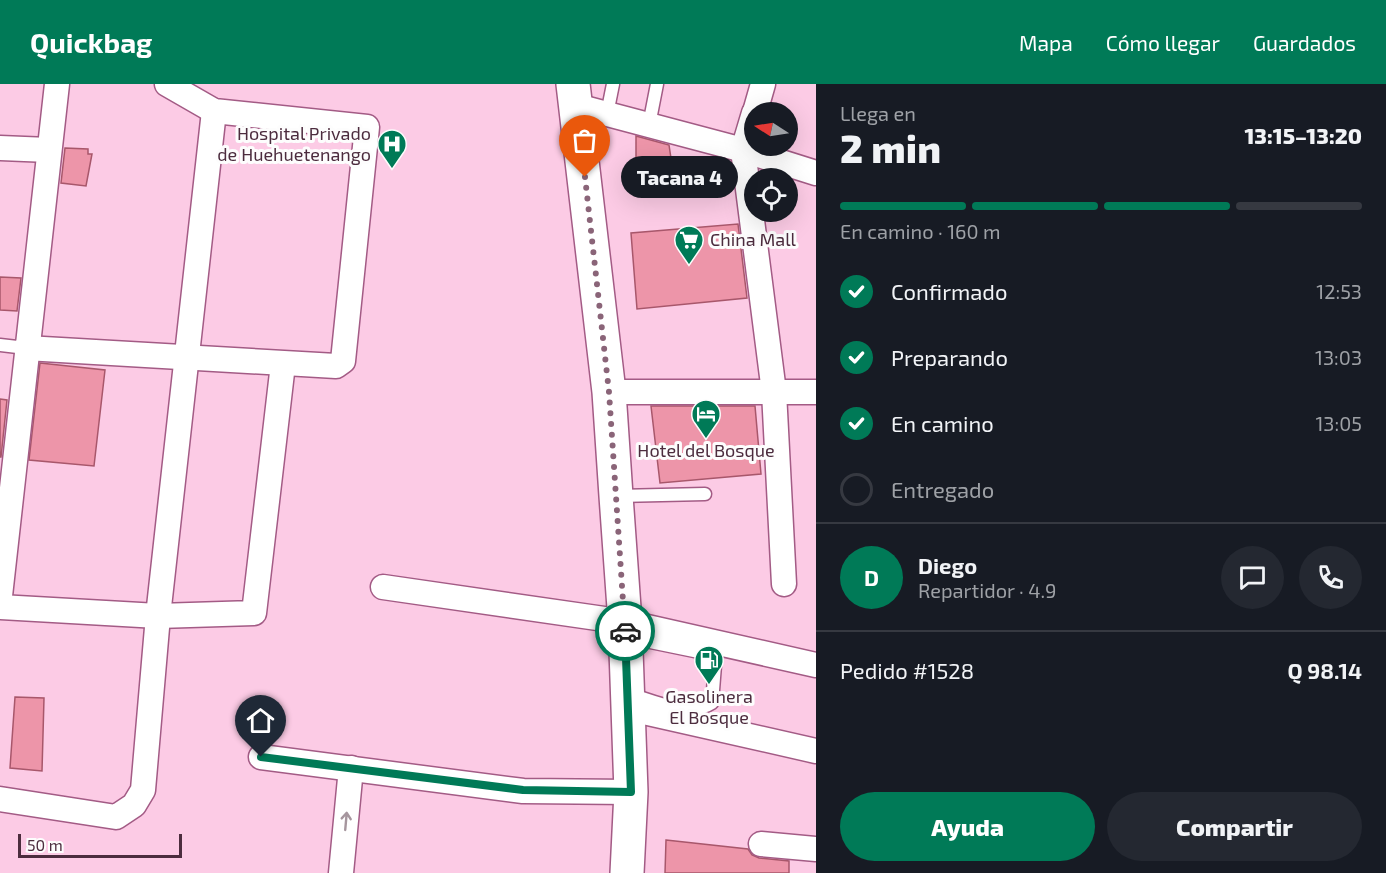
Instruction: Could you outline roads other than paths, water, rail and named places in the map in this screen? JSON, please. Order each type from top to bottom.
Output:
[{"type":"main road","points":[[586,101],[625,629],[631,792],[627,873]]},
{"type":"street","points":[[0,596],[57,84]]},
{"type":"street","points":[[26,348],[336,366],[345,357],[368,128],[366,125],[214,111],[167,84]]},
{"type":"street","points":[[757,102],[763,84]]},
{"type":"street","points":[[586,101],[649,125],[743,150],[816,173]]},
{"type":"street","points":[[0,799],[116,817],[134,805],[145,779],[158,616],[185,356],[214,111]]},
{"type":"street","points":[[744,147],[774,392],[784,584]]},
{"type":"street","points":[[0,148],[49,150]]},
{"type":"street","points":[[0,607],[158,616],[251,614],[256,609],[283,364]]},
{"type":"street","points":[[609,392],[816,392]]},
{"type":"street","points":[[383,587],[816,665]]},
{"type":"street","points":[[626,701],[816,751]]},
{"type":"street","points":[[261,757],[523,790],[631,792]]},
{"type":"street","points":[[341,873],[351,768]]},
{"type":"street","points":[[761,844],[816,849]]},
{"type":"lane","points":[[586,101],[613,84]]},
{"type":"lane","points":[[649,125],[657,84]]},
{"type":"lane","points":[[0,345],[26,348]]},
{"type":"lane","points":[[616,496],[705,494]]},
{"type":"lane","points":[[626,701],[686,709],[703,709],[712,703],[715,665],[711,657],[682,641]]},
{"type":"place","name":"Hospital Privado de Huehuetenango","points":[[392,170]]},
{"type":"place","name":"Tacana 4","points":[[585,177]]},
{"type":"place","name":"China Mall","points":[[689,266]]},
{"type":"place","name":"Hotel del Bosque","points":[[706,440]]},
{"type":"place","name":"Gasolinera El Bosque","points":[[709,686]]}]
